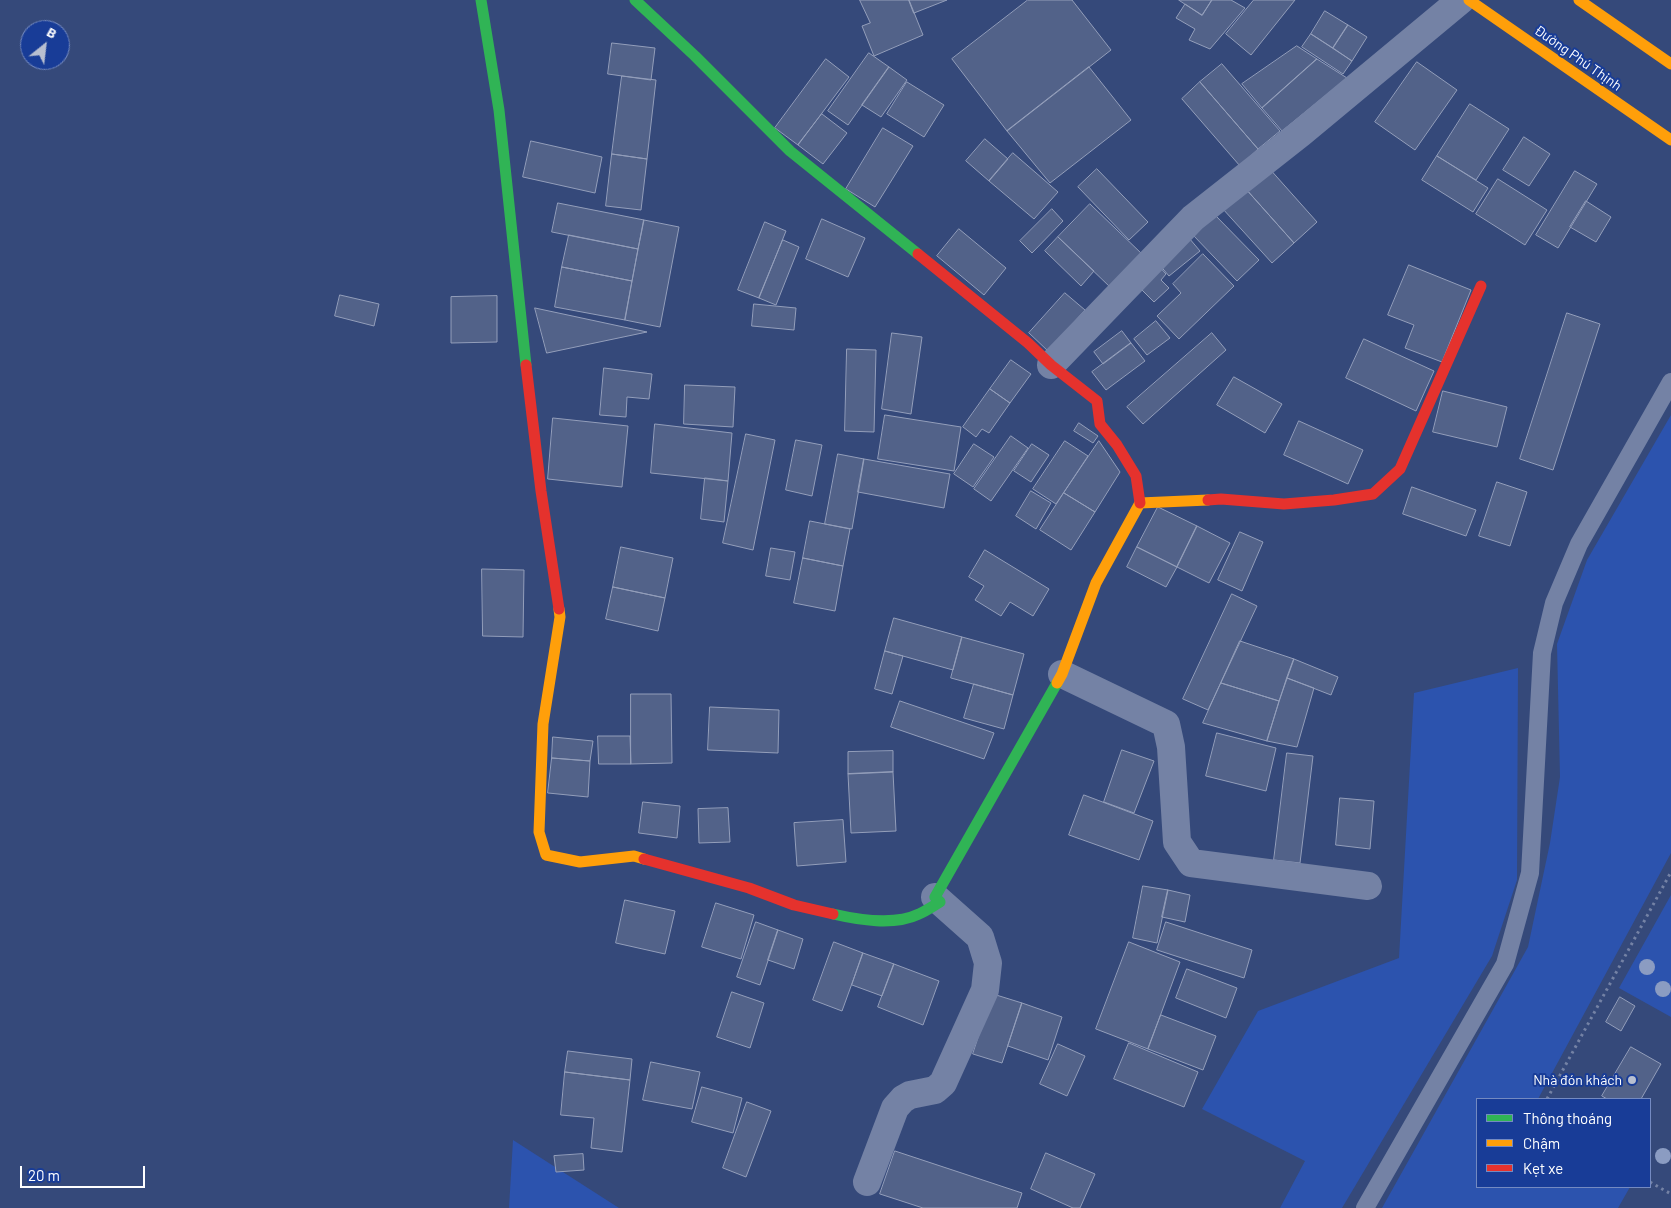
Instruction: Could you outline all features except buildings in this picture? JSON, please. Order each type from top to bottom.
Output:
[{"type":"main road","points":[[480,0],[499,110],[522,335],[541,492],[560,617],[543,724],[539,832],[546,855],[580,862],[634,856],[748,888],[794,906],[847,917],[891,921],[918,915],[940,902],[935,897],[1062,674],[1096,583],[1140,503],[1136,476],[1117,445],[1100,424],[1097,401],[1050,365],[1020,337],[790,151],[695,56],[635,0]]},
{"type":"main road","name":"Đường Phú Thịnh","points":[[1469,0],[1671,140]]},
{"type":"main road","points":[[1579,0],[1671,64]]},
{"type":"main road","points":[[1140,503],[1221,499],[1284,504],[1334,500],[1373,494],[1400,469],[1481,286]]},
{"type":"street","points":[[1050,365],[1193,218],[1301,133],[1461,0]]},
{"type":"street","points":[[1062,674],[1166,724],[1171,747],[1177,842],[1191,863],[1368,886]]},
{"type":"street","points":[[867,1182],[895,1108],[903,1099],[935,1090],[943,1083],[985,990],[988,963],[980,937],[935,897]]},
{"type":"lane","points":[[1365,1208],[1505,964],[1530,873],[1542,653],[1554,603],[1579,544],[1671,382]]},
{"type":"path","points":[[1548,1098],[1671,872]]},
{"type":"path","points":[[1651,1183],[1671,1194]]},
{"type":"shaded area","points":[[1671,415],[1671,853],[1539,1098],[1476,1098],[1476,1188],[1629,1188],[1618,1208],[1382,1208],[1528,947],[1550,843],[1560,777],[1557,644],[1587,560]]},
{"type":"shaded area","points":[[1518,668],[1517,880],[1492,956],[1342,1208],[1280,1208],[1305,1161],[1202,1109],[1258,1011],[1399,958],[1414,693]]},
{"type":"shaded area","points":[[1671,895],[1671,1017],[1619,988]]},
{"type":"shaded area","points":[[513,1140],[619,1208],[509,1208]]},
{"type":"traffic: fast","points":[[481,0],[499,110],[526,365]]},
{"type":"traffic: fast","points":[[635,0],[695,56],[790,151],[918,254]]},
{"type":"traffic: fast","points":[[833,914],[865,920],[899,920],[919,914],[940,902],[935,897],[1057,683]]},
{"type":"traffic: slow","points":[[1469,0],[1671,140]]},
{"type":"traffic: slow","points":[[1579,0],[1671,64]]},
{"type":"traffic: slow","points":[[1057,683],[1096,583],[1140,503],[1208,500]]},
{"type":"traffic: slow","points":[[559,609],[560,617],[543,724],[539,832],[546,855],[580,862],[634,856],[644,859]]},
{"type":"traffic: jam","points":[[918,254],[1097,401],[1100,424],[1117,445],[1136,476],[1140,503]]},
{"type":"traffic: jam","points":[[1208,500],[1221,499],[1284,504],[1334,500],[1373,494],[1400,469],[1481,286]]},
{"type":"traffic: jam","points":[[526,365],[541,491],[559,609]]},
{"type":"traffic: jam","points":[[644,859],[749,888],[794,905],[833,914]]},
{"type":"place","name":"Nhà đón khách","points":[[1632,1080]]}]
